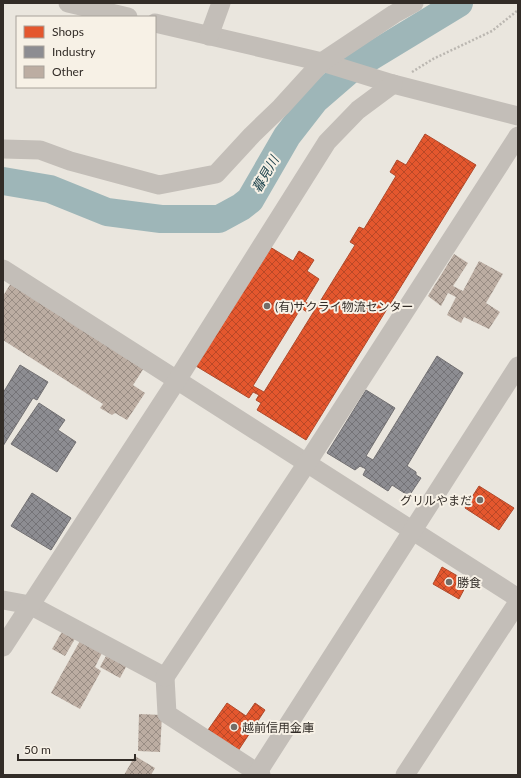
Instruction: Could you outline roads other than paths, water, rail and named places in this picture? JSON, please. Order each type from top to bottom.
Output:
[{"type":"street","points":[[68,3],[124,16]]},
{"type":"street","points":[[209,36],[221,3]]},
{"type":"street","points":[[3,148],[40,150],[70,161],[159,185],[216,174],[322,62],[394,14],[414,3]]},
{"type":"street","points":[[156,23],[322,62],[389,83],[518,116]]},
{"type":"street","points":[[3,647],[177,380],[327,142],[358,110],[389,83]]},
{"type":"street","points":[[518,136],[307,463],[165,677],[167,714],[258,774],[412,530],[518,366]]},
{"type":"street","points":[[3,269],[518,598]]},
{"type":"street","points":[[3,600],[30,604],[165,677]]},
{"type":"street","points":[[405,775],[518,602]]},
{"type":"waterway","name":"暮見川","points":[[3,181],[50,189],[107,212],[161,219],[219,219],[241,207],[250,200],[287,136],[315,100],[352,68],[459,3]]},
{"type":"place","name":"(有)サクライ物流センター","points":[[267,306]]},
{"type":"place","name":"グリルやまだ","points":[[480,500]]},
{"type":"place","name":"勝食","points":[[449,582]]},
{"type":"place","name":"越前信用金庫","points":[[234,727]]}]
